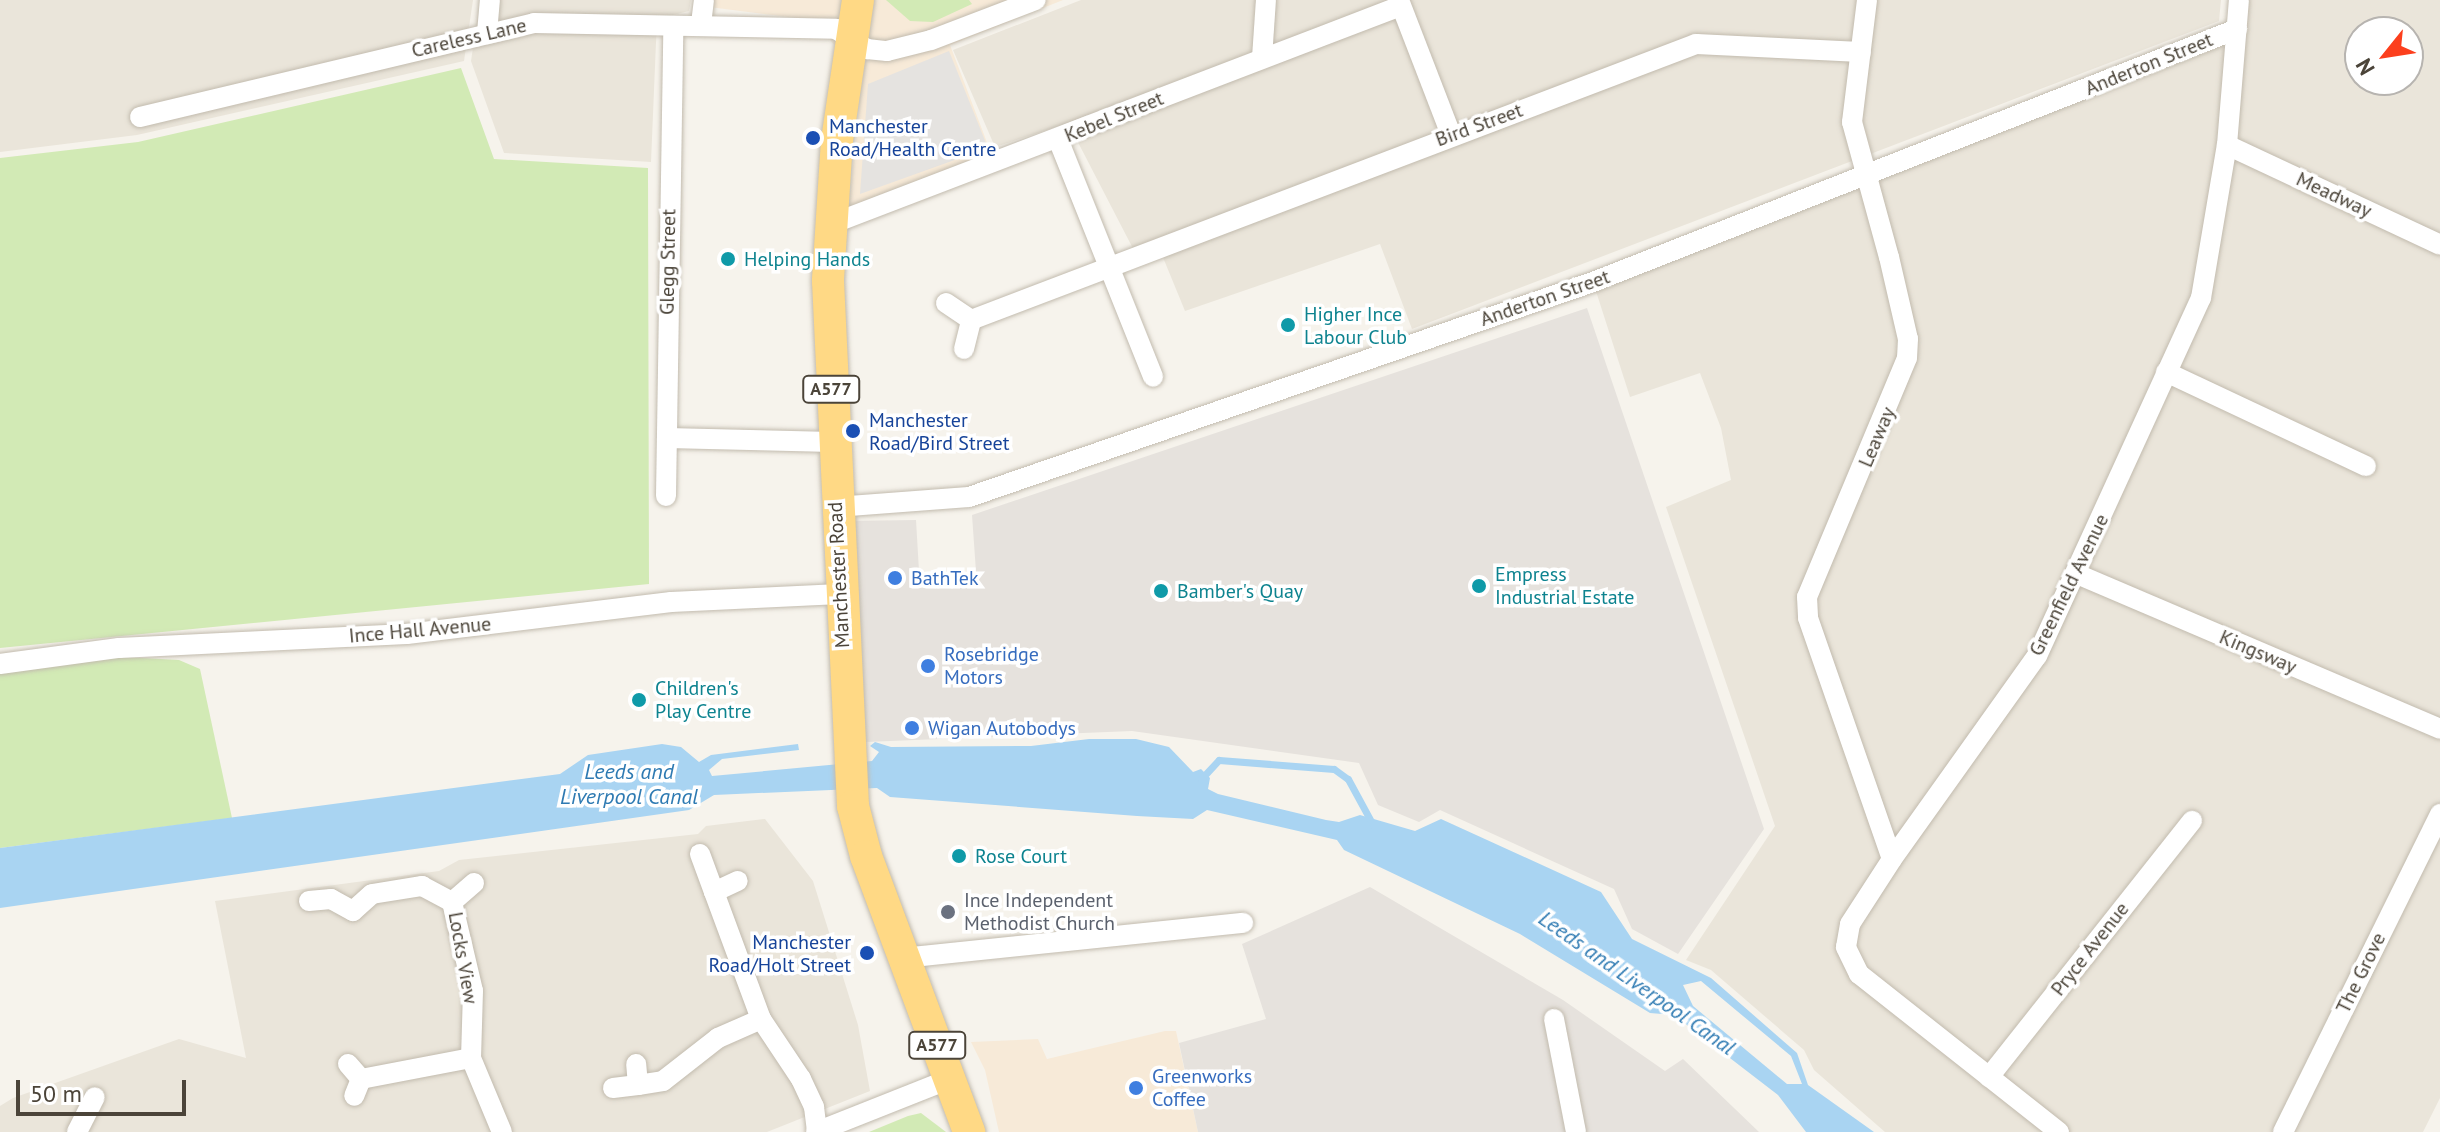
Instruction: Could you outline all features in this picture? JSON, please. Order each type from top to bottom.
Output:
[{"type":"highway","name":"Manchester Road","points":[[858,0],[829,225],[833,442],[852,800],[866,856],[969,1132]]},
{"type":"street","points":[[487,33],[490,0]]},
{"type":"street","points":[[701,24],[704,0]]},
{"type":"street","name":"Careless Lane","points":[[140,117],[534,23],[836,29],[867,49],[907,48],[1036,0]]},
{"type":"street","points":[[1262,58],[1266,0]]},
{"type":"street","name":"Leaway","points":[[1867,0],[1852,122],[1905,325],[1907,358],[1807,597],[1808,618],[1892,859]]},
{"type":"street","name":"Greenfield Avenue","points":[[2059,1132],[1859,974],[1850,959],[1850,924],[1892,859],[2037,656],[2077,574],[2166,372],[2208,272],[2227,145],[2239,0]]},
{"type":"street","points":[[1398,4],[1451,135]]},
{"type":"street","name":"Kebel Street","points":[[829,225],[1058,139],[1398,4]]},
{"type":"street","name":"Glegg Street","points":[[666,496],[673,28]]},
{"type":"street","name":"Anderton Street","points":[[836,507],[969,497],[1593,282],[2237,29]]},
{"type":"street","name":"Bird Street","points":[[971,320],[1108,265],[1696,44],[1861,52]]},
{"type":"street","points":[[1058,139],[1153,377]]},
{"type":"street","name":"Meadway","points":[[2227,145],[2440,245]]},
{"type":"street","points":[[946,303],[971,320],[964,349]]},
{"type":"street","points":[[2166,372],[2366,466]]},
{"type":"street","points":[[667,438],[833,442]]},
{"type":"street","name":"Kingsway","points":[[2077,574],[2440,729]]},
{"type":"street","name":"Ince Hall Avenue","points":[[0,664],[119,648],[407,634],[671,602],[840,594]]},
{"type":"street","name":"The Grove","points":[[2283,1132],[2440,814]]},
{"type":"street","name":"Pryce Avenue","points":[[1989,1077],[2192,821]]},
{"type":"street","points":[[700,854],[761,1019],[801,1079],[814,1107],[817,1132],[950,1079]]},
{"type":"street","points":[[714,892],[738,881]]},
{"type":"street","name":"Locks View","points":[[474,883],[452,902],[473,991],[471,1058],[502,1132]]},
{"type":"street","points":[[309,901],[331,899],[353,911],[372,894],[422,886],[452,902]]},
{"type":"street","points":[[903,958],[1243,923]]},
{"type":"street","points":[[613,1088],[637,1074],[663,1081],[704,1047],[761,1019]]},
{"type":"street","points":[[1554,1019],[1576,1132]]},
{"type":"street","points":[[354,1080],[471,1058]]},
{"type":"street","points":[[77,1132],[95,1097]]},
{"type":"shaded area","points":[[0,0],[473,0],[464,61],[137,135],[0,152]]},
{"type":"shaded area","points":[[480,0],[691,0],[689,11],[657,19],[651,162],[504,153],[471,61]]},
{"type":"shaded area","points":[[709,0],[1063,0],[950,45],[991,153],[849,207],[862,77],[813,20],[709,7]]},
{"type":"shaded area","points":[[1081,0],[2221,0],[2219,21],[1412,329],[1380,244],[1185,311],[1162,255],[1141,264],[1068,123],[995,147],[953,50]]},
{"type":"shaded area","points":[[2239,0],[2440,0],[2440,1098],[2423,1132],[1885,1132],[1814,1070],[1804,1050],[1711,970],[1686,960],[1775,826],[1666,507],[1731,480],[1721,428],[1700,373],[1630,397],[1593,282],[2236,29]]},
{"type":"shaded area","points":[[949,51],[988,148],[860,194],[868,84]]},
{"type":"shaded area","points":[[1587,308],[1764,829],[1678,954],[1632,929],[1614,889],[1440,810],[1419,822],[1378,805],[1359,763],[1132,731],[866,742],[845,521],[916,520],[920,588],[977,586],[972,515]]},
{"type":"shaded area","points":[[765,819],[813,881],[858,1025],[870,1091],[767,1132],[0,1132],[0,1106],[13,1098],[179,1039],[246,1058],[215,901],[439,871],[459,860],[698,834],[706,826]]},
{"type":"shaded area","points":[[1370,887],[1563,1000],[1665,1071],[1683,1059],[1759,1132],[1198,1132],[1179,1043],[1266,1019],[1242,944]]},
{"type":"shaded area","points":[[1176,1031],[1198,1132],[999,1132],[985,1070],[971,1042],[1038,1039],[1047,1059]]},
{"type":"green space","points":[[886,0],[969,0],[972,4],[933,22],[910,21]]},
{"type":"green space","points":[[461,68],[494,159],[648,168],[649,584],[0,648],[0,158],[138,142]]},
{"type":"green space","points":[[105,656],[179,660],[200,669],[232,818],[0,848],[0,671]]},
{"type":"green space","points":[[921,1113],[946,1132],[869,1132],[908,1116]]},
{"type":"water","name":"Leeds and Liverpool Canal","points":[[1089,739],[1136,739],[1169,747],[1193,772],[1201,769],[1210,778],[1208,789],[1218,794],[1326,820],[1339,822],[1360,815],[1415,831],[1441,819],[1601,892],[1632,939],[1711,978],[1797,1053],[1808,1085],[1874,1132],[1806,1132],[1778,1095],[1674,1015],[1650,1013],[1520,934],[1344,850],[1337,840],[1207,810],[1193,819],[1137,816],[890,797],[877,788],[714,795],[689,810],[0,908],[0,848],[560,774],[588,755],[662,744],[681,747],[699,762],[711,755],[798,744],[799,750],[722,759],[709,770],[712,776],[872,761],[879,752],[870,746],[875,742],[891,747],[1031,746]],"holes":[[[1701,981],[1791,1056],[1802,1084],[1787,1084],[1693,1006],[1683,985]]]},
{"type":"waterway","points":[[1201,779],[1219,760],[1334,769],[1348,779],[1373,825]]},
{"type":"place","name":"Manchester Road/Health Centre","points":[[813,138]]},
{"type":"place","name":"Helping Hands","points":[[728,259]]},
{"type":"place","name":"Higher Ince Labour Club","points":[[1288,325]]},
{"type":"place","name":"Manchester Road/Bird Street","points":[[853,431]]},
{"type":"place","name":"BathTek","points":[[895,578]]},
{"type":"place","name":"Empress Industrial Estate","points":[[1479,586]]},
{"type":"place","name":"Bamber's Quay","points":[[1161,591]]},
{"type":"place","name":"Rosebridge Motors","points":[[928,666]]},
{"type":"place","name":"Children's Play Centre","points":[[639,700]]},
{"type":"place","name":"Wigan Autobodys","points":[[912,728]]},
{"type":"place","name":"Rose Court","points":[[959,856]]},
{"type":"place","name":"Ince Independent Methodist Church","points":[[948,912]]},
{"type":"place","name":"Manchester Road/Holt Street","points":[[867,953]]},
{"type":"place","name":"Greenworks Coffee","points":[[1136,1088]]}]
